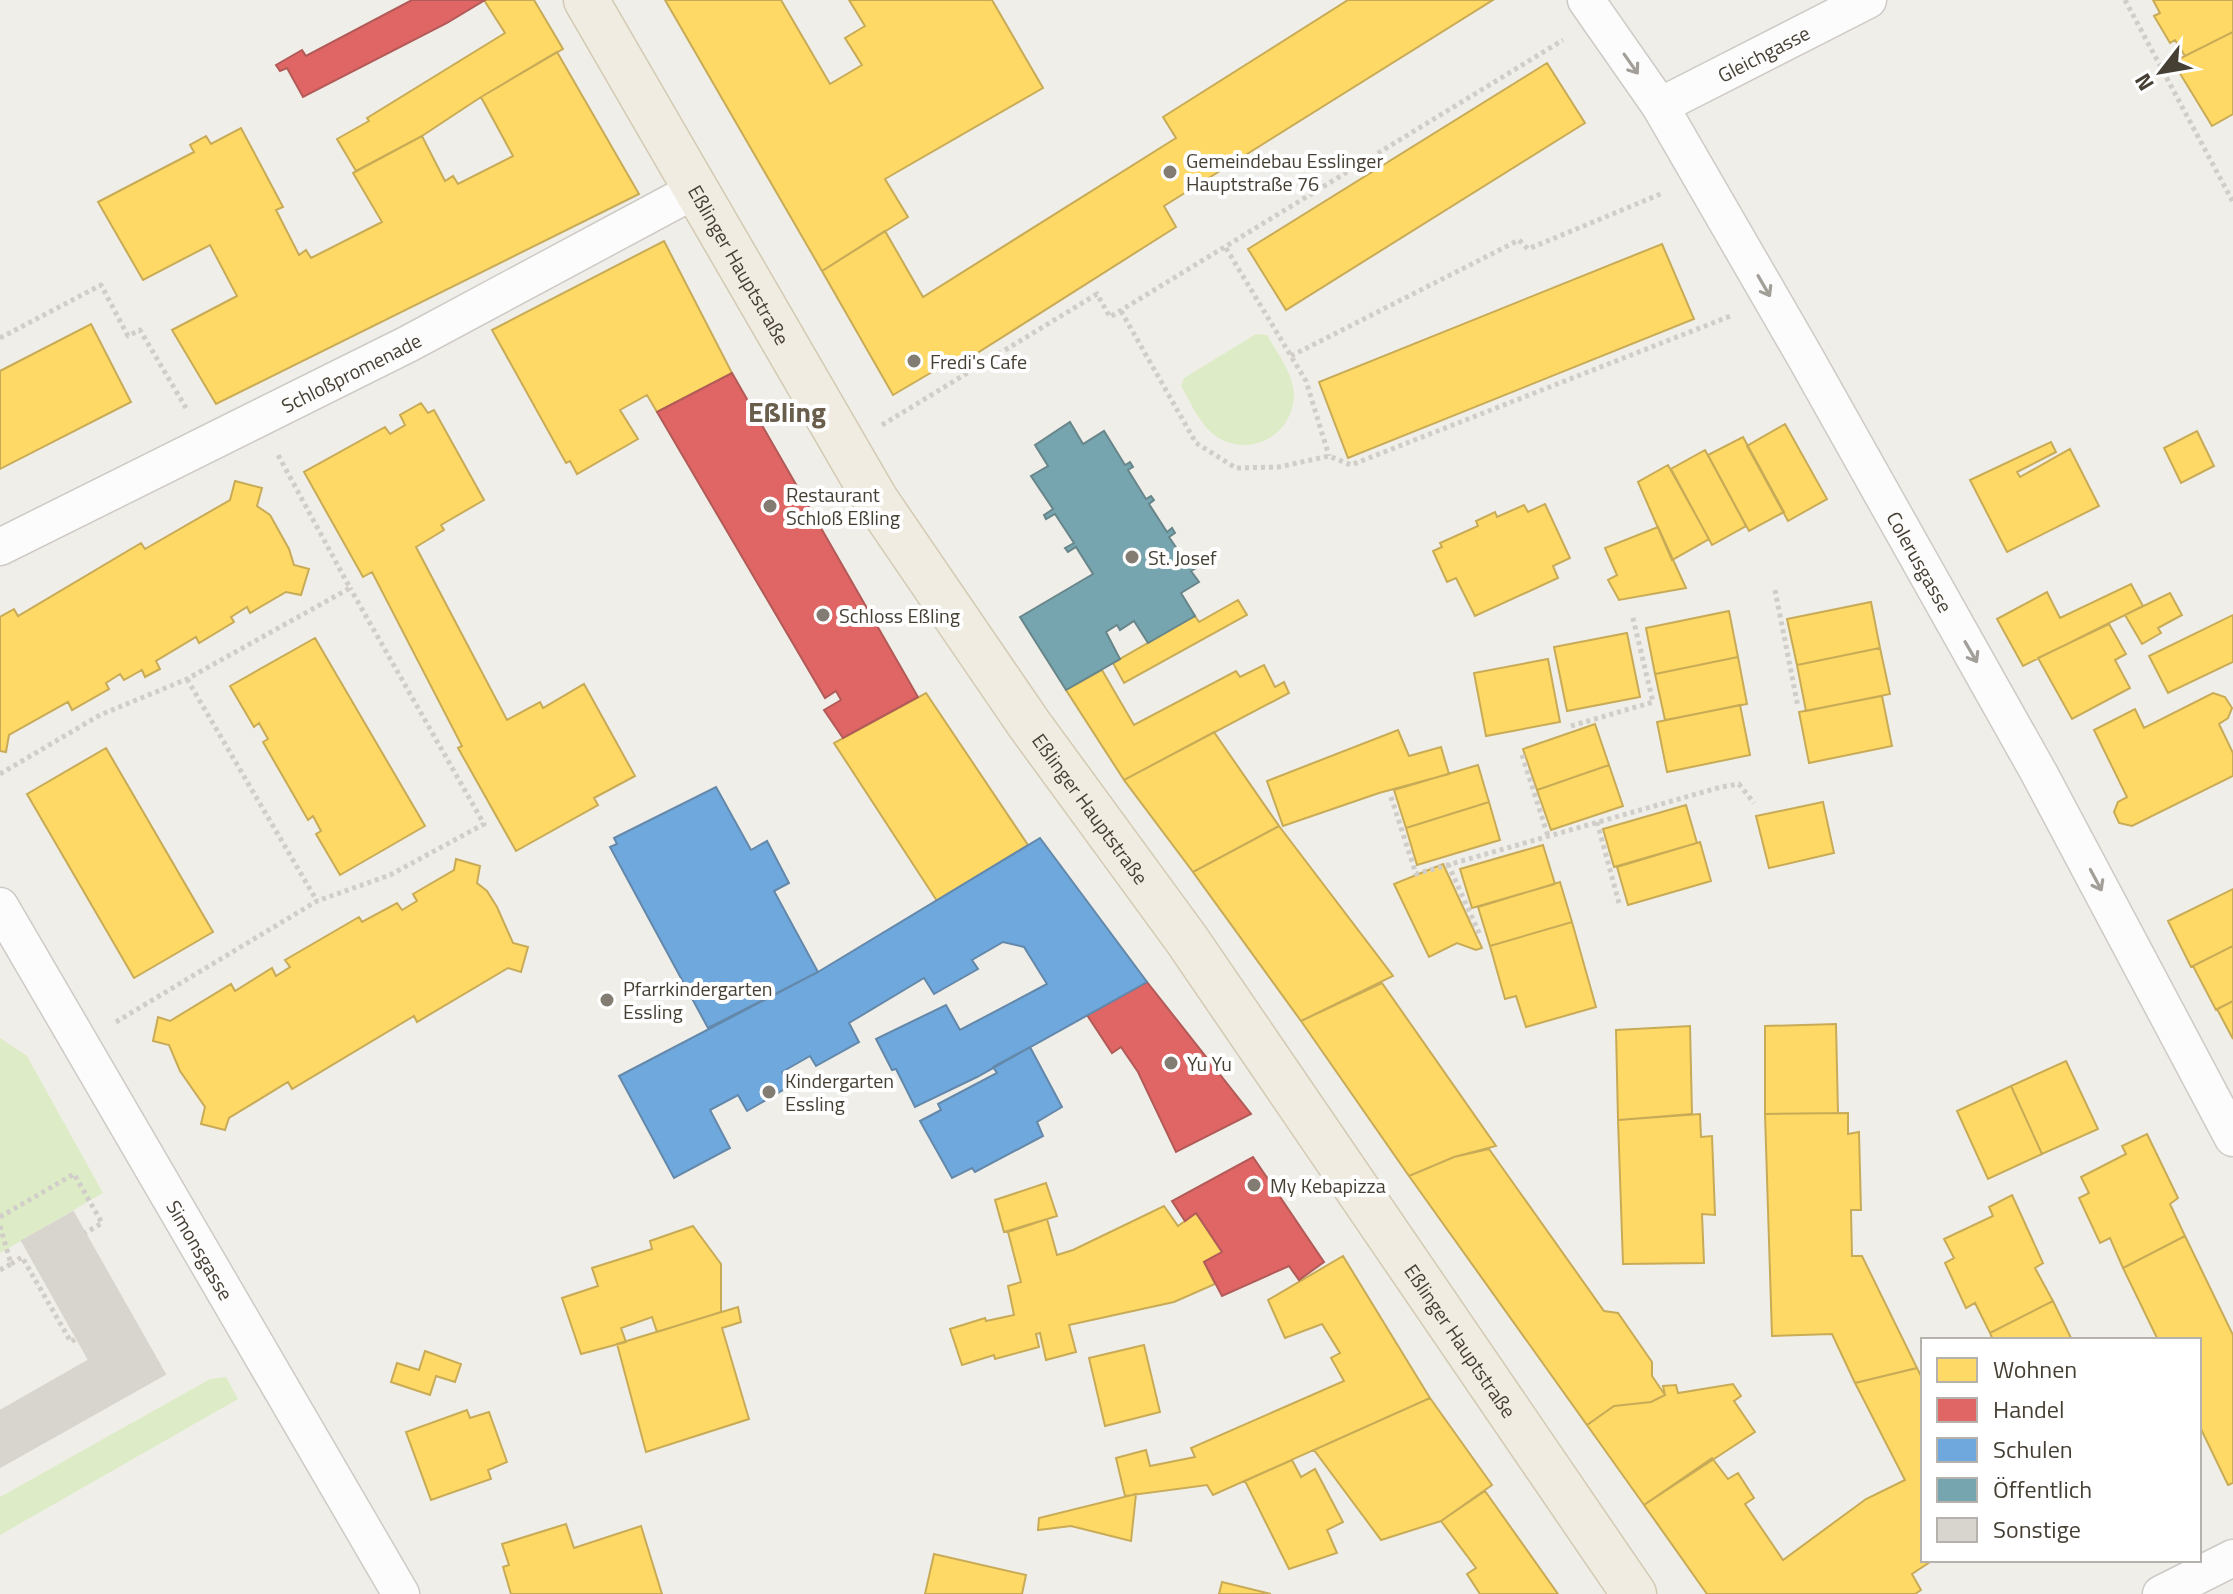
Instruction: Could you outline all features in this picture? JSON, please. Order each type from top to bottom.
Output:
[{"type":"main road","name":"Eßlinger Hauptstraße","points":[[586,0],[876,500],[1029,724],[1187,940],[1634,1594]]},
{"type":"street","name":"Gleichgasse","points":[[1660,106],[1868,0]]},
{"type":"street","name":"Colerusgasse","points":[[1580,17],[1660,106],[2039,773],[2233,1138]]},
{"type":"street","name":"Schloßpromenade","points":[[0,547],[408,344],[697,189]]},
{"type":"street","name":"Simonsgasse","points":[[0,906],[401,1594]]},
{"type":"street","points":[[2161,1594],[2233,1558]]},
{"type":"path","points":[[2125,0],[2233,202]]},
{"type":"path","points":[[895,417],[1097,294],[1110,317],[1121,311],[1226,248],[1580,17]]},
{"type":"path","points":[[1291,356],[1519,240],[1528,249],[1667,191]]},
{"type":"path","points":[[1226,248],[1306,381],[1329,456]]},
{"type":"path","points":[[0,338],[101,285],[128,336],[140,330],[187,410]]},
{"type":"path","points":[[1121,311],[1196,443],[1236,468],[1279,467],[1329,456],[1351,465],[1747,309]]},
{"type":"path","points":[[80,1044],[317,901],[390,875],[484,824],[273,446]]},
{"type":"path","points":[[0,774],[100,715],[187,679],[350,588]]},
{"type":"path","points":[[1775,590],[1798,707]]},
{"type":"path","points":[[1571,726],[1653,702],[1632,614]]},
{"type":"path","points":[[187,679],[317,901]]},
{"type":"path","points":[[1522,755],[1548,836]]},
{"type":"path","points":[[1391,797],[1416,874],[1721,787],[1739,784],[1754,803]]},
{"type":"path","points":[[1597,822],[1619,903]]},
{"type":"path","points":[[1448,864],[1480,935]]},
{"type":"path","points":[[0,1217],[74,1174],[102,1223],[85,1233]]},
{"type":"path","points":[[0,1226],[11,1264]]},
{"type":"path","points":[[0,1270],[22,1257],[71,1342],[77,1338]]},
{"type":"green space","points":[[1256,334],[1267,335],[1289,372],[1294,397],[1291,412],[1275,434],[1251,445],[1238,445],[1225,441],[1207,428],[1181,386],[1184,378]]},
{"type":"green space","points":[[0,1038],[27,1056],[103,1193],[0,1253]]},
{"type":"green space","points":[[226,1377],[238,1399],[0,1535],[0,1497],[210,1379]]},
{"type":"building: Wohnen","points":[[484,0],[534,0],[563,49],[422,136],[356,171],[337,139],[505,33]]},
{"type":"building: Wohnen","points":[[665,0],[781,0],[830,84],[862,65],[845,38],[865,26],[849,0],[992,0],[1043,88],[885,179],[908,217],[822,271]]},
{"type":"building: Wohnen","name":"Gemeindebau Esslinger Hauptstraße 76","points":[[1348,0],[1493,0],[1164,206],[1176,227],[960,364],[956,358],[893,395],[822,271],[885,231],[923,297],[1176,138],[1163,117]]},
{"type":"building: Wohnen","points":[[2153,0],[2233,0],[2233,32],[2185,56],[2175,40],[2170,43],[2154,16],[2160,13]]},
{"type":"building: Wohnen","points":[[2233,32],[2233,114],[2212,126],[2173,62]]},
{"type":"building: Wohnen","points":[[557,52],[639,194],[216,404],[172,330],[237,296],[210,245],[143,280],[98,202],[194,152],[190,145],[206,136],[211,144],[241,128],[283,207],[276,210],[299,255],[306,250],[311,258],[382,222],[353,173],[422,136],[445,181],[453,176],[458,184],[513,156],[481,97]]},
{"type":"building: Wohnen","name":"Gemeindebau Esslinger Hauptstraße 76","points":[[1547,63],[1585,123],[1286,310],[1248,249]]},
{"type":"building: Wohnen","points":[[664,241],[732,373],[657,412],[647,395],[620,410],[638,439],[577,474],[570,461],[566,463],[492,330]]},
{"type":"building: Wohnen","points":[[1662,244],[1694,319],[1348,458],[1319,382]]},
{"type":"building: Wohnen","points":[[91,324],[131,402],[0,469],[0,371]]},
{"type":"building: Wohnen","points":[[421,403],[428,413],[434,410],[484,500],[441,525],[444,530],[416,547],[507,720],[540,702],[543,708],[584,684],[635,776],[594,798],[598,805],[516,851],[458,748],[462,746],[372,572],[363,577],[304,472],[385,427],[390,434],[405,425],[400,415]]},
{"type":"building: Wohnen","points":[[1785,424],[1827,499],[1788,521],[1747,446]]},
{"type":"building: Wohnen","points":[[2197,431],[2214,466],[2181,483],[2164,448]]},
{"type":"building: Wohnen","points":[[1743,437],[1784,512],[1749,531],[1708,455]]},
{"type":"building: Wohnen","points":[[2051,442],[2056,452],[2017,472],[2020,477],[2070,449],[2099,506],[2007,552],[1970,480]]},
{"type":"building: Wohnen","points":[[1705,450],[1746,526],[1712,545],[1671,469]]},
{"type":"building: Wohnen","points":[[1668,465],[1709,539],[1672,560],[1638,482]]},
{"type":"building: Wohnen","points":[[235,481],[262,488],[257,506],[270,515],[289,549],[294,565],[309,569],[301,595],[286,592],[250,613],[247,607],[231,617],[234,622],[199,643],[196,637],[156,661],[160,669],[145,677],[142,670],[124,680],[120,674],[106,683],[109,689],[72,710],[68,702],[9,735],[6,752],[0,751],[0,617],[14,609],[18,616],[141,543],[145,549],[230,500]]},
{"type":"building: Wohnen","points":[[1545,504],[1570,558],[1553,566],[1558,578],[1475,616],[1456,578],[1447,582],[1433,551],[1442,547],[1440,543],[1478,526],[1476,521],[1495,512],[1497,517],[1524,505],[1528,512]]},
{"type":"building: Wohnen","points":[[1658,527],[1686,588],[1619,600],[1608,580],[1617,575],[1605,548]]},
{"type":"building: Wohnen","points":[[2131,584],[2143,606],[2023,666],[1997,619],[2047,592],[2060,618]]},
{"type":"building: Wohnen","points":[[2170,593],[2182,615],[2158,628],[2161,633],[2142,644],[2125,615]]},
{"type":"building: Wohnen","points":[[1238,600],[1247,615],[1124,683],[1113,663],[1195,616],[1199,622]]},
{"type":"building: Wohnen","points":[[1871,602],[1880,648],[1797,665],[1787,619]]},
{"type":"building: Wohnen","points":[[1729,611],[1738,657],[1655,674],[1646,628]]},
{"type":"building: Wohnen","points":[[2233,615],[2233,662],[2168,693],[2149,656]]},
{"type":"building: Wohnen","points":[[2109,624],[2126,654],[2115,660],[2130,688],[2072,719],[2038,658]]},
{"type":"building: Wohnen","points":[[1627,633],[1640,697],[1567,711],[1554,647]]},
{"type":"building: Wohnen","points":[[315,638],[425,826],[340,875],[316,834],[321,831],[313,816],[308,820],[263,742],[268,739],[259,723],[254,727],[230,686]]},
{"type":"building: Wohnen","points":[[1880,648],[1890,694],[1806,711],[1797,665]]},
{"type":"building: Wohnen","points":[[1738,657],[1747,704],[1665,720],[1655,674]]},
{"type":"building: Wohnen","points":[[1548,659],[1560,722],[1486,736],[1474,673]]},
{"type":"building: Wohnen","points":[[1264,665],[1275,687],[1284,682],[1289,693],[1124,780],[1066,690],[1102,670],[1134,725],[1236,671],[1240,677]]},
{"type":"building: Wohnen","points":[[926,693],[1028,845],[937,901],[834,743]]},
{"type":"building: Wohnen","points":[[2213,693],[2225,697],[2232,708],[2228,718],[2219,724],[2233,753],[2233,776],[2132,826],[2119,823],[2114,812],[2118,802],[2127,797],[2094,730],[2135,709],[2144,728]]},
{"type":"building: Wohnen","points":[[1882,696],[1892,746],[1809,763],[1799,712]]},
{"type":"building: Wohnen","points":[[1740,705],[1750,755],[1667,772],[1657,722]]},
{"type":"building: Wohnen","points":[[1595,724],[1609,765],[1537,790],[1523,749]]},
{"type":"building: Wohnen","points":[[1398,730],[1409,756],[1441,747],[1449,774],[1379,793],[1283,826],[1267,781]]},
{"type":"building: Wohnen","points":[[1214,732],[1279,826],[1193,872],[1124,780]]},
{"type":"building: Wohnen","points":[[106,748],[213,932],[134,978],[27,794]]},
{"type":"building: Wohnen","points":[[1478,765],[1489,802],[1406,828],[1394,790]]},
{"type":"building: Wohnen","points":[[1609,765],[1623,806],[1551,830],[1537,790]]},
{"type":"building: Wohnen","points":[[1489,802],[1500,840],[1417,865],[1406,828]]},
{"type":"building: Wohnen","points":[[1823,802],[1834,853],[1769,868],[1756,816]]},
{"type":"building: Wohnen","points":[[1686,805],[1697,843],[1614,867],[1603,829]]},
{"type":"building: Wohnen","points":[[1279,826],[1393,976],[1301,1021],[1193,872]]},
{"type":"building: Wohnen","points":[[1700,842],[1711,881],[1628,905],[1617,867]]},
{"type":"building: Wohnen","points":[[1543,845],[1555,884],[1472,908],[1460,869]]},
{"type":"building: Wohnen","points":[[456,859],[480,866],[477,883],[487,891],[497,907],[513,943],[528,947],[521,972],[508,968],[417,1022],[414,1016],[292,1089],[288,1082],[229,1118],[225,1130],[201,1124],[205,1107],[180,1071],[169,1045],[153,1041],[158,1017],[170,1021],[231,984],[235,991],[272,968],[276,976],[290,967],[285,960],[359,917],[362,922],[397,903],[402,910],[417,901],[413,894],[454,870]]},
{"type":"building: Wohnen","points":[[1443,864],[1482,948],[1476,950],[1457,943],[1429,957],[1394,884]]},
{"type":"building: Wohnen","points":[[1560,882],[1572,922],[1490,946],[1478,907]]},
{"type":"building: Wohnen","points":[[2233,889],[2233,946],[2191,967],[2168,921]]},
{"type":"building: Wohnen","points":[[1572,922],[1596,1007],[1526,1027],[1516,996],[1505,999],[1490,946]]},
{"type":"building: Wohnen","points":[[2233,946],[2233,1001],[2216,1010],[2193,966]]},
{"type":"building: Wohnen","points":[[1382,983],[1496,1146],[1454,1157],[1409,1176],[1301,1021]]},
{"type":"building: Wohnen","points":[[2233,1001],[2233,1039],[2217,1009]]},
{"type":"building: Wohnen","points":[[1836,1024],[1838,1113],[1765,1114],[1765,1026]]},
{"type":"building: Wohnen","points":[[1690,1026],[1692,1114],[1618,1120],[1616,1030]]},
{"type":"building: Wohnen","points":[[2066,1061],[2098,1129],[2042,1154],[2011,1086]]},
{"type":"building: Wohnen","points":[[2011,1086],[2042,1154],[1988,1179],[1957,1111]]},
{"type":"building: Wohnen","points":[[1848,1113],[1848,1134],[1859,1132],[1861,1210],[1851,1210],[1852,1256],[1862,1256],[1917,1368],[1855,1383],[1832,1334],[1772,1336],[1765,1114]]},
{"type":"building: Wohnen","points":[[1700,1114],[1701,1137],[1712,1136],[1715,1215],[1702,1214],[1704,1263],[1623,1264],[1618,1120]]},
{"type":"building: Wohnen","points":[[2147,1134],[2178,1198],[2170,1204],[2185,1236],[2123,1268],[2110,1238],[2100,1243],[2079,1198],[2089,1193],[2081,1177],[2126,1154],[2122,1146]]},
{"type":"building: Wohnen","points":[[1489,1149],[1604,1311],[1618,1313],[1652,1362],[1652,1376],[1665,1395],[1651,1402],[1614,1406],[1587,1425],[1409,1176],[1454,1157]]},
{"type":"building: Wohnen","points":[[1046,1183],[1057,1216],[1004,1232],[995,1200]]},
{"type":"building: Wohnen","points":[[2012,1195],[2043,1263],[2035,1268],[2053,1301],[1990,1333],[1975,1303],[1966,1308],[1945,1263],[1954,1258],[1944,1239],[1993,1216],[1989,1207]]},
{"type":"building: Wohnen","points":[[1164,1206],[1178,1226],[1196,1213],[1222,1252],[1204,1262],[1215,1284],[1174,1302],[1069,1325],[1076,1352],[1046,1360],[1040,1333],[1036,1334],[1039,1347],[995,1359],[994,1355],[962,1365],[950,1329],[985,1318],[986,1321],[1014,1315],[1008,1286],[1021,1282],[1008,1232],[1047,1219],[1057,1255]]},
{"type":"building: Wohnen","points":[[693,1226],[721,1264],[721,1312],[657,1332],[652,1317],[621,1328],[626,1342],[581,1354],[562,1298],[598,1286],[592,1268],[652,1249],[650,1241]]},
{"type":"building: Wohnen","points":[[2185,1236],[2233,1335],[2233,1483],[2228,1485],[2201,1429],[2201,1338],[2157,1338],[2123,1268]]},
{"type":"building: Wohnen","points":[[1343,1256],[1430,1398],[1213,1495],[1207,1485],[1125,1496],[1116,1458],[1146,1450],[1150,1466],[1195,1457],[1191,1448],[1344,1381],[1331,1358],[1340,1353],[1322,1324],[1285,1338],[1268,1300]]},
{"type":"building: Wohnen","points":[[2053,1301],[2071,1338],[1992,1338],[1990,1333]]},
{"type":"building: Wohnen","points":[[738,1307],[741,1322],[722,1328],[749,1419],[646,1452],[617,1344]]},
{"type":"building: Wohnen","points":[[1144,1345],[1160,1412],[1105,1426],[1089,1358]]},
{"type":"building: Wohnen","points":[[425,1351],[461,1364],[455,1382],[436,1376],[430,1395],[391,1382],[397,1363],[419,1370]]},
{"type":"building: Wohnen","points":[[1917,1368],[1921,1376],[1921,1562],[1930,1562],[1912,1574],[1921,1590],[1915,1594],[1707,1594],[1644,1505],[1712,1458],[1728,1479],[1738,1473],[1754,1498],[1745,1504],[1783,1560],[1866,1499],[1905,1480],[1855,1383]]},
{"type":"building: Wohnen","points":[[1733,1384],[1741,1396],[1734,1401],[1755,1432],[1644,1505],[1587,1425],[1614,1406],[1651,1402],[1665,1395],[1663,1386],[1676,1385],[1678,1393]]},
{"type":"building: Wohnen","points":[[1430,1398],[1492,1485],[1441,1521],[1381,1540],[1314,1450]]},
{"type":"building: Wohnen","points":[[467,1410],[470,1418],[489,1412],[507,1462],[488,1470],[491,1479],[431,1500],[406,1432]]},
{"type":"building: Wohnen","points":[[1292,1460],[1301,1477],[1315,1469],[1343,1522],[1327,1530],[1337,1553],[1289,1569],[1245,1481]]},
{"type":"building: Wohnen","points":[[1485,1491],[1558,1594],[1480,1594],[1467,1574],[1476,1568],[1441,1521]]},
{"type":"building: Wohnen","points":[[1136,1494],[1131,1541],[1071,1526],[1038,1530],[1039,1518]]},
{"type":"building: Wohnen","points":[[566,1524],[574,1548],[641,1526],[662,1594],[511,1594],[503,1567],[509,1565],[502,1544]]},
{"type":"building: Wohnen","points":[[934,1554],[1026,1575],[1022,1594],[925,1594]]},
{"type":"building: Wohnen","points":[[1222,1582],[1271,1594],[1219,1594]]},
{"type":"building: Handel","points":[[412,0],[485,0],[447,23],[303,97],[287,68],[280,71],[276,65],[302,50],[306,56]]},
{"type":"building: Handel","name":"Schloss Eßling","points":[[732,373],[918,697],[843,738],[824,710],[841,700],[836,691],[825,698],[657,412]]},
{"type":"building: Handel","name":"Yu Yu","points":[[1147,982],[1251,1114],[1176,1152],[1138,1072],[1121,1047],[1112,1053],[1087,1015]]},
{"type":"building: Handel","points":[[1253,1157],[1324,1262],[1299,1280],[1289,1266],[1222,1296],[1204,1262],[1222,1252],[1196,1213],[1185,1221],[1172,1201]]},
{"type":"building: Schulen","points":[[716,787],[751,850],[767,841],[789,883],[774,891],[818,972],[708,1028],[610,847],[617,844],[614,838]]},
{"type":"building: Schulen","points":[[1040,838],[1147,982],[977,1077],[915,1107],[896,1069],[892,1070],[876,1039],[946,1005],[960,1030],[1047,984],[1024,947],[1003,942],[972,960],[978,969],[934,994],[924,978],[849,1023],[859,1042],[816,1066],[810,1056],[782,1072],[790,1086],[747,1111],[738,1095],[710,1110],[730,1148],[674,1178],[619,1076],[818,972]]},
{"type":"building: Schulen","points":[[1030,1047],[1062,1107],[1037,1122],[1043,1136],[975,1172],[972,1168],[952,1178],[920,1121],[941,1110],[938,1104],[997,1073],[993,1067]]},
{"type":"building: Öffentlich","name":"St. Josef","points":[[1070,422],[1083,444],[1104,431],[1125,465],[1130,462],[1133,467],[1128,470],[1146,499],[1151,496],[1154,500],[1149,504],[1167,532],[1172,528],[1175,533],[1169,537],[1188,565],[1193,562],[1196,568],[1191,571],[1199,582],[1181,593],[1195,616],[1148,643],[1134,621],[1120,630],[1117,625],[1106,632],[1120,659],[1066,690],[1020,617],[1093,574],[1076,547],[1068,552],[1065,548],[1074,543],[1055,514],[1046,519],[1044,515],[1053,509],[1031,476],[1048,466],[1035,445]]},
{"type":"building: Sonstige","points":[[73,1212],[165,1374],[0,1467],[0,1411],[89,1360],[22,1241]]},
{"type":"place","name":"Gemeindebau Esslinger Hauptstraße 76","points":[[1170,172]]},
{"type":"place","name":"Fredi's Cafe","points":[[914,361]]},
{"type":"place","name":"Restaurant Schloß Eßling","points":[[770,506]]},
{"type":"place","name":"St. Josef","points":[[1132,557]]},
{"type":"place","name":"Schloss Eßling","points":[[823,615]]},
{"type":"place","name":"Pfarrkindergarten Essling","points":[[607,1000]]},
{"type":"place","name":"Yu Yu","points":[[1171,1063]]},
{"type":"place","name":"Kindergarten Essling","points":[[769,1092]]},
{"type":"place","name":"My Kebapizza","points":[[1254,1185]]},
{"type":"district","name":"Eßling","points":[[787,411]]}]
